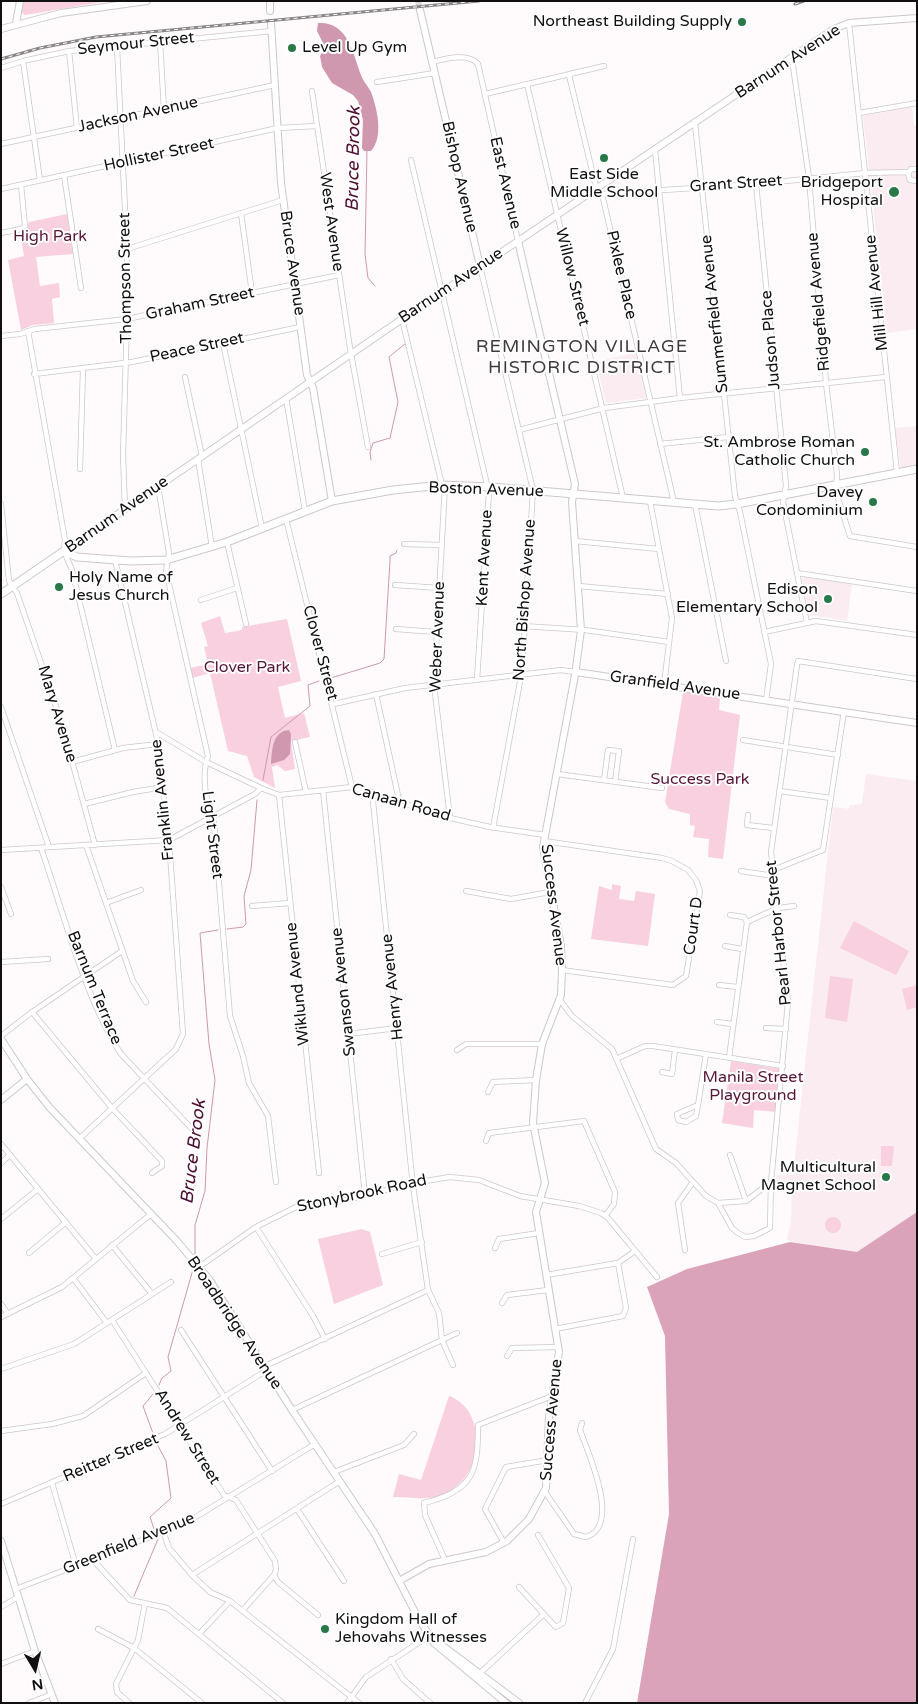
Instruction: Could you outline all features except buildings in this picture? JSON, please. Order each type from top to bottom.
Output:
[{"type":"main road","name":"Boston Avenue","points":[[64,551],[76,557],[115,560],[166,560],[227,542],[332,501],[393,490],[444,485],[487,486],[695,504],[738,504],[917,469]]},
{"type":"main road","name":"Barnum Avenue","points":[[1,594],[64,551]]},
{"type":"street","points":[[16,23],[20,1]]},
{"type":"street","points":[[1,29],[16,23],[61,13],[147,1]]},
{"type":"street","points":[[270,1],[270,11]]},
{"type":"street","name":"Bishop Avenue","points":[[420,10],[532,490]]},
{"type":"street","name":"Barnum Avenue","points":[[64,551],[596,187],[695,124],[828,34],[850,23],[917,18]]},
{"type":"street","name":"Bruce Avenue","points":[[272,23],[283,200],[300,327],[332,501]]},
{"type":"street","name":"Mill Hill Avenue","points":[[850,23],[897,472]]},
{"type":"street","name":"Seymour Street","points":[[1,68],[23,61],[70,51],[272,31]]},
{"type":"street","points":[[160,42],[164,109]]},
{"type":"street","name":"Thompson Street","points":[[117,46],[127,249],[128,319],[123,455],[125,509]]},
{"type":"street","points":[[70,51],[77,128]]},
{"type":"street","name":"East Avenue","points":[[432,62],[454,57],[475,61],[478,66],[575,484],[574,494]]},
{"type":"street","name":"Ridgefield Avenue","points":[[792,59],[809,178],[826,383],[837,474],[836,493],[850,536],[917,547]]},
{"type":"street","points":[[23,61],[40,180]]},
{"type":"street","points":[[485,94],[604,66]]},
{"type":"street","points":[[377,82],[435,73]]},
{"type":"street","points":[[569,75],[596,187],[602,194]]},
{"type":"street","name":"Willow Street","points":[[527,84],[604,408],[623,498]]},
{"type":"street","name":"Jackson Avenue","points":[[1,144],[275,85]]},
{"type":"street","name":"West Avenue","points":[[312,91],[351,353],[368,447]]},
{"type":"street","points":[[859,113],[917,103]]},
{"type":"street","name":"Summerfield Avenue","points":[[695,124],[734,496],[738,504],[771,664],[766,700]]},
{"type":"street","name":"Hollister Street","points":[[1,189],[278,128],[317,126]]},
{"type":"street","points":[[655,150],[680,398]]},
{"type":"street","name":"Kent Avenue","points":[[411,160],[489,494],[478,680]]},
{"type":"street","name":"Grant Street","points":[[602,194],[702,186],[756,184],[865,172],[908,172],[917,169]]},
{"type":"street","points":[[908,172],[909,179],[917,181]]},
{"type":"street","points":[[64,175],[81,288]]},
{"type":"street","name":"Judson Place","points":[[756,184],[786,486],[784,506],[807,623]]},
{"type":"street","points":[[1,233],[22,229],[25,226],[21,185]]},
{"type":"street","name":"Pixlee Place","points":[[602,194],[674,502]]},
{"type":"street","points":[[127,249],[283,200]]},
{"type":"street","points":[[241,213],[252,293]]},
{"type":"street","name":"Graham Street","points":[[1,336],[128,319],[339,275]]},
{"type":"street","name":"Weber Avenue","points":[[402,319],[444,485],[434,685],[450,818]]},
{"type":"street","name":"Peace Street","points":[[34,374],[126,363],[300,327]]},
{"type":"street","points":[[28,331],[34,374],[65,540],[64,551],[70,563],[115,750]]},
{"type":"street","points":[[223,343],[262,528]]},
{"type":"street","points":[[80,469],[83,369]]},
{"type":"street","points":[[185,377],[200,457],[212,547]]},
{"type":"street","points":[[519,430],[604,408],[680,398],[886,377]]},
{"type":"street","points":[[286,398],[305,511]]},
{"type":"street","points":[[660,444],[728,437]]},
{"type":"street","name":"Light Street","points":[[158,486],[169,553],[166,560],[166,571],[208,756],[206,762],[209,813],[214,823],[230,1016],[244,1056],[249,1083],[268,1116],[276,1182]]},
{"type":"street","name":"North Bishop Avenue","points":[[493,828],[521,674],[532,490]]},
{"type":"street","name":"Success Avenue","points":[[399,1581],[429,1564],[486,1552],[504,1542],[529,1519],[544,1492],[548,1479],[552,1396],[558,1347],[536,1212],[545,1188],[545,1175],[533,1129],[536,1080],[542,1044],[560,1000],[562,970],[561,946],[544,857],[545,838],[576,672],[581,630],[572,502],[574,494]]},
{"type":"street","points":[[650,501],[672,618],[664,685]]},
{"type":"street","name":"Mary Avenue","points":[[1,504],[9,581],[13,586],[61,722],[95,845]]},
{"type":"street","points":[[695,504],[726,661]]},
{"type":"street","name":"Clover Street","points":[[286,519],[324,676],[334,704],[352,787]]},
{"type":"street","points":[[575,541],[659,549]]},
{"type":"street","points":[[227,542],[246,624]]},
{"type":"street","points":[[404,544],[442,545]]},
{"type":"street","name":"Franklin Avenue","points":[[115,560],[158,744],[169,840],[183,1020],[183,1034],[180,1043],[144,1078]]},
{"type":"street","points":[[797,574],[917,591]]},
{"type":"street","points":[[395,585],[440,588]]},
{"type":"street","points":[[578,586],[668,594]]},
{"type":"street","points":[[201,600],[237,588]]},
{"type":"street","points":[[764,632],[816,621],[917,635]]},
{"type":"street","points":[[523,626],[581,630],[669,642]]},
{"type":"street","points":[[396,629],[436,632]]},
{"type":"street","name":"Pearl Harbor Street","points":[[560,1000],[572,1016],[610,1046],[656,1149],[676,1163],[706,1196],[718,1203],[732,1228],[738,1233],[745,1237],[759,1234],[770,1228],[772,1223],[771,1182],[786,1029],[786,971],[773,870],[773,828],[798,661],[917,679]]},
{"type":"street","name":"Granfield Avenue","points":[[334,704],[405,688],[561,670],[917,723]]},
{"type":"street","points":[[376,694],[399,800]]},
{"type":"street","points":[[1,707],[49,847]]},
{"type":"street","points":[[773,870],[823,850],[844,711]]},
{"type":"street","name":"Canaan Road","points":[[156,732],[206,762],[279,795],[352,787],[399,800],[450,818],[545,838]]},
{"type":"street","points":[[743,740],[838,755]]},
{"type":"street","points":[[295,742],[306,792]]},
{"type":"street","points":[[72,762],[115,750],[158,744]]},
{"type":"street","points":[[604,780],[608,750],[619,751],[615,782]]},
{"type":"street","points":[[557,774],[662,788]]},
{"type":"street","points":[[84,804],[133,792],[163,788]]},
{"type":"street","points":[[1,850],[169,840],[256,794],[261,788]]},
{"type":"street","name":"Swanson Avenue","points":[[323,790],[365,1195]]},
{"type":"street","points":[[779,791],[831,798]]},
{"type":"street","name":"Henry Avenue","points":[[372,792],[413,1182],[428,1290],[439,1313],[442,1340],[453,1365]]},
{"type":"street","name":"Wiklund Avenue","points":[[279,795],[318,1173]]},
{"type":"street","points":[[748,815],[747,825],[773,828]]},
{"type":"street","name":"Court D","points":[[545,838],[672,861],[692,873],[700,891],[686,976],[679,983],[673,984],[562,970]]},
{"type":"street","points":[[86,845],[133,981],[146,1002]]},
{"type":"street","name":"Barnum Terrace","points":[[41,848],[85,977],[114,1043],[195,1132]]},
{"type":"street","points":[[741,871],[774,876]]},
{"type":"street","points":[[1,887],[11,914]]},
{"type":"street","points":[[106,903],[142,890]]},
{"type":"street","points":[[466,891],[512,899],[550,892]]},
{"type":"street","points":[[252,906],[290,903]]},
{"type":"street","points":[[747,922],[778,908],[794,906]]},
{"type":"street","points":[[729,1058],[747,922],[744,917],[730,915]]},
{"type":"street","points":[[725,946],[742,949]]},
{"type":"street","points":[[1,1037],[32,1012],[122,951]]},
{"type":"street","points":[[1,957],[3,962],[48,959]]},
{"type":"street","points":[[719,985],[737,988]]},
{"type":"street","points":[[32,1012],[112,1108],[163,1164],[152,1173]]},
{"type":"street","points":[[717,1022],[732,1024]]},
{"type":"street","points":[[348,1034],[397,1028]]},
{"type":"street","points":[[766,1028],[786,1029]]},
{"type":"street","name":"Broadbridge Avenue","points":[[1,1037],[27,1079],[79,1139],[198,1265],[375,1534],[428,1636],[452,1660],[506,1703]]},
{"type":"street","points":[[457,1050],[466,1044],[542,1044]]},
{"type":"street","points":[[616,1058],[645,1046],[783,1066]]},
{"type":"street","points":[[662,1072],[672,1074],[675,1050]]},
{"type":"street","points":[[698,1105],[677,1114],[678,1120],[686,1122],[696,1116],[698,1105],[706,1054]]},
{"type":"street","points":[[79,1139],[144,1078]]},
{"type":"street","points":[[1,1100],[27,1079]]},
{"type":"street","points":[[488,1092],[493,1082],[536,1080]]},
{"type":"street","points":[[486,1141],[489,1133],[533,1129],[578,1120],[586,1123],[615,1192],[614,1204],[605,1216]]},
{"type":"street","points":[[1,1144],[96,1259]]},
{"type":"street","points":[[1,1162],[10,1155]]},
{"type":"street","points":[[730,1155],[746,1201]]},
{"type":"street","name":"Stonybrook Road","points":[[198,1265],[280,1213],[304,1204],[342,1201],[413,1182],[450,1177],[470,1179],[520,1196],[579,1206],[605,1216],[657,1277]]},
{"type":"street","points":[[685,1250],[678,1203],[693,1182]]},
{"type":"street","points":[[718,1203],[746,1201],[771,1182]]},
{"type":"street","points":[[1,1219],[38,1188]]},
{"type":"street","points":[[1,1317],[53,1293],[151,1214]]},
{"type":"street","points":[[29,1253],[66,1222]]},
{"type":"street","points":[[256,1228],[313,1316],[325,1339]]},
{"type":"street","points":[[495,1248],[499,1239],[539,1233]]},
{"type":"street","points":[[382,1254],[422,1242]]},
{"type":"street","points":[[112,1245],[152,1294]]},
{"type":"street","points":[[546,1275],[618,1263],[635,1251]]},
{"type":"street","points":[[555,1329],[623,1316],[626,1308],[618,1263]]},
{"type":"street","name":"Andrew Street","points":[[73,1278],[110,1321],[146,1372],[224,1495],[236,1500],[275,1561],[276,1570],[274,1575]]},
{"type":"street","points":[[1,1369],[74,1344],[171,1282]]},
{"type":"street","name":"Reitter Street","points":[[1,1504],[151,1441],[224,1397],[266,1368],[428,1290]]},
{"type":"street","points":[[502,1303],[507,1296],[548,1290]]},
{"type":"street","points":[[1,1304],[8,1314]]},
{"type":"street","points":[[181,1330],[272,1471]]},
{"type":"street","points":[[292,1410],[457,1333]]},
{"type":"street","points":[[507,1356],[512,1348],[558,1347]]},
{"type":"street","points":[[1,1431],[52,1424],[82,1416],[146,1372]]},
{"type":"street","points":[[445,1560],[425,1516],[424,1502],[452,1493],[470,1476],[477,1463],[478,1425],[552,1396]]},
{"type":"street","points":[[544,1492],[574,1534],[586,1537],[597,1531],[600,1522],[602,1498],[580,1430],[582,1423]]},
{"type":"street","points":[[334,1472],[404,1445],[414,1434]]},
{"type":"street","name":"Greenfield Avenue","points":[[16,1589],[186,1523],[315,1444]]},
{"type":"street","points":[[504,1542],[486,1513],[485,1506],[506,1467],[548,1460]]},
{"type":"street","points":[[192,1575],[340,1481]]},
{"type":"street","points":[[52,1483],[76,1566]]},
{"type":"street","points":[[297,1509],[344,1581]]},
{"type":"street","points":[[163,1532],[169,1548],[192,1575],[210,1592],[230,1601],[359,1703]]},
{"type":"street","points":[[520,1587],[556,1627],[563,1623],[569,1588],[538,1535]]},
{"type":"street","points":[[585,1703],[613,1649],[633,1539]]},
{"type":"street","points":[[1,1541],[18,1597],[55,1703]]},
{"type":"street","points":[[93,1560],[128,1598],[135,1602],[165,1606],[283,1703]]},
{"type":"street","points":[[242,1611],[274,1575],[318,1615]]},
{"type":"street","points":[[1,1607],[18,1597]]},
{"type":"street","points":[[200,1633],[230,1601]]},
{"type":"street","points":[[129,1703],[117,1692],[116,1686],[134,1648],[141,1627],[145,1603]]},
{"type":"street","points":[[474,1678],[544,1614]]},
{"type":"street","points":[[98,1629],[134,1648],[202,1703]]},
{"type":"street","points":[[347,1703],[366,1677],[428,1636]]},
{"type":"street","name":"Broadbridge Avenue","points":[[428,1636],[519,1703]]},
{"type":"street","points":[[1,1664],[36,1651]]},
{"type":"street","points":[[391,1659],[403,1679],[430,1703]]},
{"type":"street","points":[[29,1703],[52,1694]]},
{"type":"shaded area","points":[[318,23],[336,27],[343,33],[352,49],[362,77],[371,92],[377,114],[378,130],[375,145],[371,151],[364,151],[362,148],[363,120],[358,101],[353,95],[332,83],[322,67],[320,56],[325,47],[317,31]]},
{"type":"shaded area","name":"Bridgeport Hospital","points":[[912,107],[914,126],[917,126],[917,329],[887,333],[863,116]]},
{"type":"shaded area","points":[[637,352],[647,398],[606,403],[596,362]]},
{"type":"shaded area","points":[[917,426],[917,465],[901,468],[895,428]]},
{"type":"shaded area","name":"Edison Elementary School","points":[[805,577],[852,584],[847,621],[809,615],[802,579]]},
{"type":"shaded area","points":[[289,730],[291,734],[290,754],[284,760],[271,764],[276,738],[283,731]]},
{"type":"shaded area","points":[[866,774],[917,781],[917,1216],[856,1256],[787,1240],[791,1221],[792,1188],[775,1186],[777,1175],[794,1175],[797,1169],[794,1166],[833,807],[849,809],[850,805],[862,804]]},
{"type":"shaded area","points":[[917,1212],[917,1703],[637,1703],[669,1514],[665,1336],[647,1287],[687,1269],[790,1242],[857,1252]]},
{"type":"green space","points":[[23,1],[108,1],[25,15],[21,12]]},
{"type":"green space","name":"High Park","points":[[67,214],[73,254],[36,257],[40,286],[59,283],[60,297],[52,299],[54,323],[33,325],[21,330],[8,260],[24,256],[20,232],[27,229],[29,222]]},
{"type":"green space","name":"Clover Park","points":[[220,616],[225,633],[242,630],[242,627],[287,619],[301,681],[278,687],[285,718],[304,713],[310,737],[291,741],[295,769],[285,771],[277,765],[272,767],[275,788],[254,777],[247,756],[228,751],[210,673],[192,678],[190,668],[208,664],[204,647],[208,646],[201,623]]},
{"type":"green space","name":"Success Park","points":[[683,692],[720,698],[719,710],[740,715],[723,859],[708,857],[709,839],[693,837],[695,826],[690,825],[690,814],[669,809],[665,802]]},
{"type":"green space","points":[[612,884],[621,886],[619,899],[634,901],[636,891],[655,894],[648,946],[591,939],[599,886],[612,890]]},
{"type":"green space","points":[[854,921],[909,951],[896,975],[840,948]]},
{"type":"green space","points":[[830,976],[853,979],[847,1022],[825,1018]]},
{"type":"green space","points":[[917,985],[917,1007],[907,1010],[902,989]]},
{"type":"green space","name":"Manila Street Playground","points":[[731,1061],[780,1069],[777,1112],[754,1110],[753,1128],[722,1123]]},
{"type":"green space","points":[[881,1146],[894,1146],[892,1166],[881,1166]]},
{"type":"green space","points":[[833,1217],[841,1225],[833,1233],[825,1225]]},
{"type":"green space","points":[[362,1229],[370,1232],[383,1285],[334,1304],[318,1239]]},
{"type":"green space","points":[[449,1396],[461,1403],[470,1413],[475,1426],[475,1454],[471,1468],[463,1480],[445,1494],[430,1498],[393,1497],[399,1474],[421,1480]]},
{"type":"waterway","name":"Bruce Brook","points":[[367,150],[365,254],[368,278],[375,286]]},
{"type":"waterway","name":"Bruce Brook","points":[[371,460],[370,452],[373,443],[390,438],[398,402],[389,357],[406,343]]},
{"type":"waterway","name":"Bruce Brook","points":[[331,678],[380,663],[384,659],[390,556],[396,553],[397,550]]},
{"type":"waterway","name":"Bruce Brook","points":[[263,780],[271,737],[310,706],[308,685],[319,681]]},
{"type":"waterway","name":"Bruce Brook","points":[[227,929],[243,927],[246,924],[244,896],[251,870],[257,800]]},
{"type":"waterway","name":"Bruce Brook","points":[[195,1260],[195,1225],[205,1191],[207,1148],[215,1080],[209,1044],[200,933],[218,930]]},
{"type":"waterway","name":"Bruce Brook","points":[[159,1385],[162,1378],[171,1371],[168,1357],[194,1266]]},
{"type":"waterway","name":"Bruce Brook","points":[[154,1393],[143,1406],[154,1436]]},
{"type":"waterway","name":"Bruce Brook","points":[[154,1529],[150,1517],[171,1498],[166,1461],[157,1444]]},
{"type":"waterway","name":"Bruce Brook","points":[[134,1596],[158,1539]]},
{"type":"tunnel","points":[[418,1],[420,10]]},
{"type":"railway","points":[[1,59],[40,48],[96,37],[479,1]]},
{"type":"railway","points":[[795,4],[804,1]]},
{"type":"place","name":"Northeast Building Supply","points":[[742,22]]},
{"type":"place","name":"Level Up Gym","points":[[292,48]]},
{"type":"place","name":"East Side Middle School","points":[[604,158]]},
{"type":"place","name":"Bridgeport Hospital","points":[[894,192]]},
{"type":"place","name":"St. Ambrose Roman Catholic Church","points":[[865,452]]},
{"type":"place","name":"Davey Condominium","points":[[873,502]]},
{"type":"place","name":"Holy Name of Jesus Church","points":[[59,587]]},
{"type":"place","name":"Edison Elementary School","points":[[828,599]]},
{"type":"place","name":"Multicultural Magnet School","points":[[886,1177]]},
{"type":"place","name":"Kingdom Hall of Jehovahs Witnesses","points":[[325,1629]]},
{"type":"district","name":"REMINGTON VILLAGE HISTORIC DISTRICT","points":[[582,357]]}]
